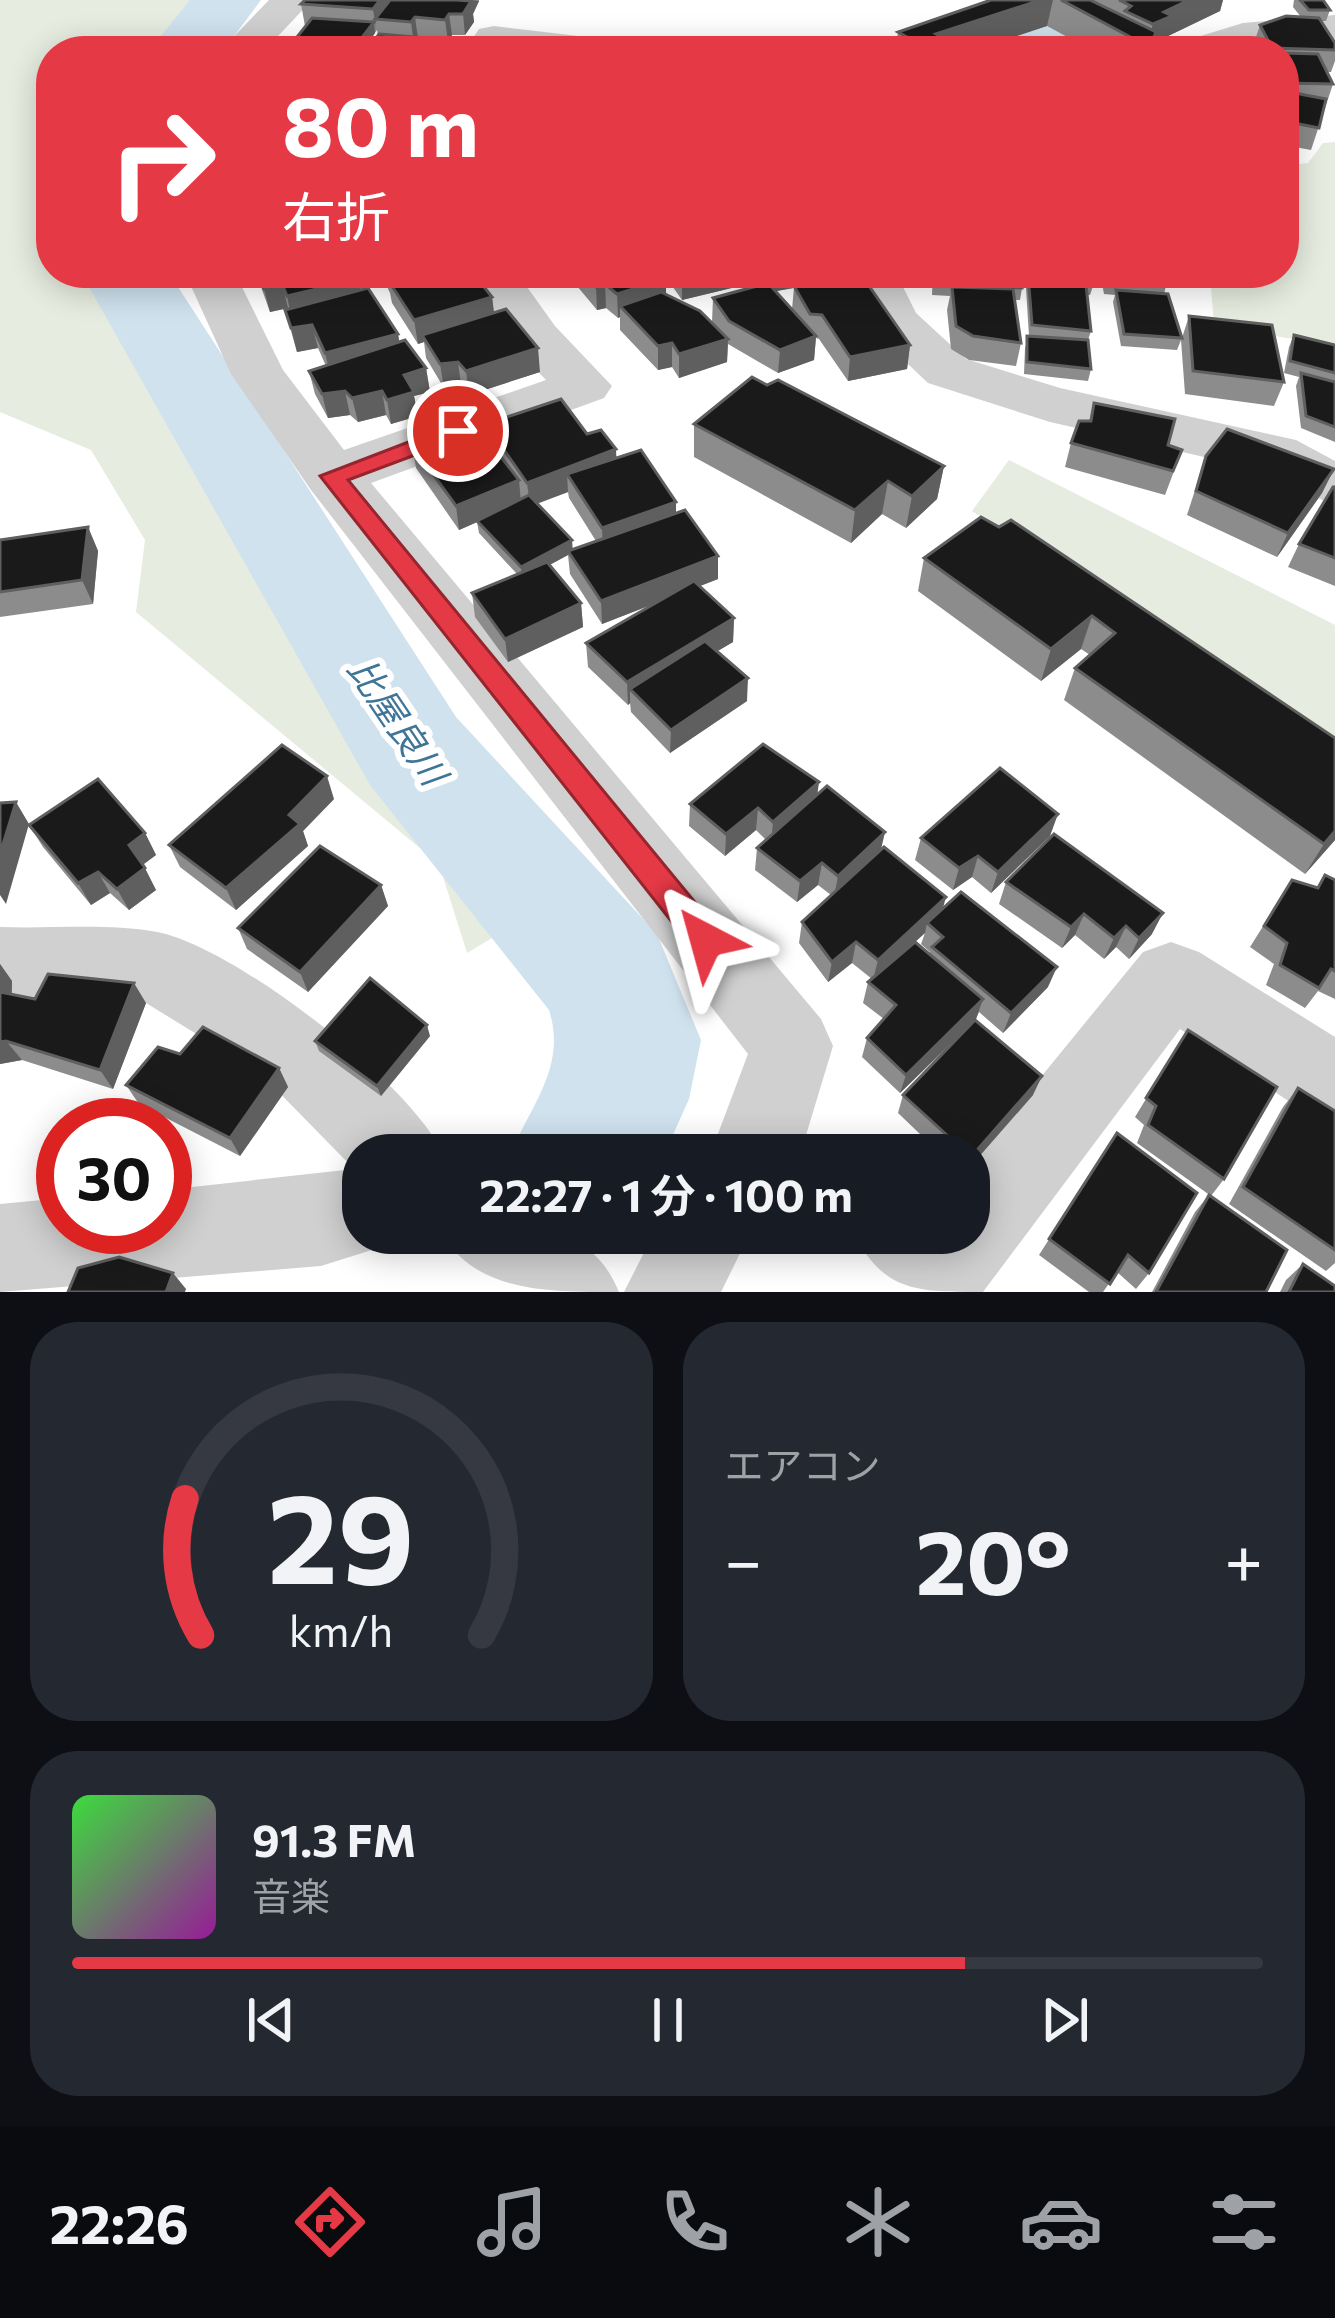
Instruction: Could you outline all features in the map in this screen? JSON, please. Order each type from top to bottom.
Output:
[{"type":"street","points":[[256,36],[292,0]]},
{"type":"street","points":[[1240,36],[1335,27]]},
{"type":"street","points":[[492,30],[521,36]]},
{"type":"street","points":[[217,288],[258,374],[332,476],[792,1046],[775,1134]]},
{"type":"street","points":[[332,476],[584,386],[536,338],[502,288]]},
{"type":"street","points":[[878,288],[892,321],[946,371],[1050,404],[1275,454],[1335,486]]},
{"type":"street","points":[[0,963],[158,968],[289,1046],[379,1134]]},
{"type":"street","points":[[939,1264],[1171,978],[1335,1084]]},
{"type":"street","points":[[0,1249],[342,1216]]},
{"type":"street","points":[[518,1254],[573,1292]]},
{"type":"street","points":[[670,1292],[693,1254]]},
{"type":"shaded area","points":[[0,0],[247,0],[215,36],[36,36],[36,288],[161,288],[306,547],[566,894],[467,953],[439,864],[136,612],[145,540],[91,450],[0,412]]},
{"type":"shaded area","points":[[1335,142],[1335,346],[1214,326],[1211,288],[1299,288],[1299,164],[1308,163],[1323,143]]},
{"type":"shaded area","points":[[1009,460],[1335,625],[1335,750],[972,511]]},
{"type":"water","points":[[1047,26],[1065,36],[1017,36]]},
{"type":"building","points":[[305,0],[380,0],[373,9],[301,4]]},
{"type":"building","points":[[390,0],[471,1],[463,14],[449,14],[445,20],[375,19]]},
{"type":"building","points":[[991,0],[1041,0],[936,34],[939,36],[898,32]]},
{"type":"building","points":[[1061,0],[1090,0],[1156,32],[1154,36],[1128,36]]},
{"type":"building","points":[[1119,0],[1189,0],[1164,12],[1172,16],[1153,24],[1125,11],[1131,6]]},
{"type":"building","points":[[1300,0],[1323,0],[1330,10],[1309,10]]},
{"type":"building","points":[[1286,16],[1319,18],[1335,50],[1299,49],[1299,36],[1266,36],[1260,25]]},
{"type":"building","points":[[312,18],[374,22],[363,36],[298,36]]},
{"type":"building","points":[[1299,53],[1318,54],[1333,84],[1299,83]]},
{"type":"building","points":[[1299,94],[1326,99],[1319,128],[1299,124]]},
{"type":"building","points":[[284,288],[321,288],[287,296]]},
{"type":"building","points":[[368,288],[398,334],[325,353],[312,325],[291,328],[285,310]]},
{"type":"building","points":[[393,288],[485,288],[492,297],[414,320]]},
{"type":"building","points":[[750,288],[773,288],[816,336],[780,350],[729,321],[713,298]]},
{"type":"building","points":[[795,288],[870,288],[910,345],[850,357],[822,315],[810,314]]},
{"type":"building","points":[[952,288],[1013,289],[1021,343],[973,336],[956,326]]},
{"type":"building","points":[[1029,288],[1086,288],[1091,331],[1032,325]]},
{"type":"building","points":[[1116,290],[1168,294],[1182,338],[1124,334]]},
{"type":"building","points":[[661,292],[700,311],[728,339],[679,354],[672,343],[658,346],[620,306]]},
{"type":"building","points":[[506,309],[538,348],[466,371],[458,362],[440,364],[422,335]]},
{"type":"building","points":[[1189,316],[1272,325],[1284,382],[1193,371]]},
{"type":"building","points":[[1294,335],[1335,345],[1335,373],[1290,361]]},
{"type":"building","points":[[1027,336],[1088,340],[1091,369],[1027,362]]},
{"type":"building","points":[[405,340],[426,368],[404,375],[414,392],[387,400],[382,391],[352,398],[345,391],[322,394],[309,371]]},
{"type":"building","points":[[1301,373],[1335,382],[1335,427],[1306,416]]},
{"type":"building","points":[[752,377],[767,385],[778,380],[944,466],[912,496],[888,481],[855,510],[694,424]]},
{"type":"building","points":[[561,399],[587,434],[601,430],[616,449],[527,483],[486,424]]},
{"type":"building","points":[[1094,403],[1175,419],[1168,445],[1182,450],[1173,471],[1071,443],[1079,421],[1091,421]]},
{"type":"building","points":[[473,421],[519,480],[456,506],[412,445]]},
{"type":"building","points":[[1227,429],[1334,469],[1288,533],[1196,491],[1206,456]]},
{"type":"building","points":[[641,450],[676,502],[602,528],[567,474]]},
{"type":"building","points":[[1335,487],[1335,558],[1299,544]]},
{"type":"building","points":[[529,495],[572,540],[521,567],[477,521]]},
{"type":"building","points":[[685,510],[718,556],[601,601],[568,551]]},
{"type":"building","points":[[981,517],[999,527],[1011,520],[1335,738],[1335,831],[1324,844],[1075,668],[1115,633],[1092,616],[1051,649],[924,558]]},
{"type":"building","points":[[88,527],[82,580],[0,592],[0,540]]},
{"type":"building","points":[[547,562],[581,603],[505,639],[472,593]]},
{"type":"building","points":[[694,581],[734,618],[627,682],[586,643]]},
{"type":"building","points":[[705,641],[748,678],[671,730],[630,689]]},
{"type":"building","points":[[763,744],[819,782],[773,822],[758,808],[726,834],[690,804]]},
{"type":"building","points":[[282,745],[327,776],[289,815],[300,824],[226,888],[169,845]]},
{"type":"building","points":[[1000,768],[1058,814],[998,872],[978,856],[959,868],[921,838]]},
{"type":"building","points":[[98,779],[145,833],[129,845],[145,868],[117,889],[98,872],[78,883],[29,825]]},
{"type":"building","points":[[827,786],[885,832],[838,876],[822,863],[800,881],[757,848]]},
{"type":"building","points":[[16,802],[0,854],[0,803]]},
{"type":"building","points":[[1054,834],[1163,913],[1139,938],[1126,926],[1114,938],[1084,914],[1071,927],[1006,882]]},
{"type":"building","points":[[320,846],[381,885],[300,972],[238,928]]},
{"type":"building","points":[[884,847],[946,897],[878,960],[856,942],[832,962],[802,922]]},
{"type":"building","points":[[1325,875],[1335,880],[1335,971],[1331,969],[1319,988],[1280,965],[1287,943],[1264,926],[1292,880],[1318,888]]},
{"type":"building","points":[[961,892],[1057,967],[1011,1013],[932,947],[943,937],[927,923]]},
{"type":"building","points":[[915,942],[983,999],[906,1075],[867,1038],[896,1005],[868,982]]},
{"type":"building","points":[[48,974],[134,983],[100,1070],[0,1042],[0,992],[35,999]]},
{"type":"building","points":[[370,978],[427,1025],[377,1086],[315,1041]]},
{"type":"building","points":[[975,1020],[1042,1076],[990,1135],[946,1134],[903,1095]]},
{"type":"building","points":[[203,1027],[279,1068],[230,1138],[192,1119],[192,1098],[152,1098],[126,1085],[158,1047],[180,1054]]},
{"type":"building","points":[[1188,1030],[1277,1087],[1224,1179],[1148,1125],[1156,1106],[1146,1098]]},
{"type":"building","points":[[1298,1088],[1335,1111],[1335,1250],[1243,1187]]},
{"type":"building","points":[[1117,1133],[1197,1193],[1149,1273],[1128,1255],[1110,1284],[1049,1239]]},
{"type":"building","points":[[1209,1195],[1287,1250],[1266,1292],[1156,1292]]},
{"type":"building","points":[[119,1257],[173,1273],[166,1292],[68,1292],[78,1268]]},
{"type":"building","points":[[1303,1264],[1335,1286],[1335,1292],[1289,1292]]},
{"type":"waterway","name":"比屋良川","points":[[197,36],[227,0]]},
{"type":"waterway","name":"比屋良川","points":[[134,288],[413,751],[608,978],[630,1040],[616,1099],[597,1134]]},
{"type":"route","points":[[458,431],[332,476],[706,940]]}]
